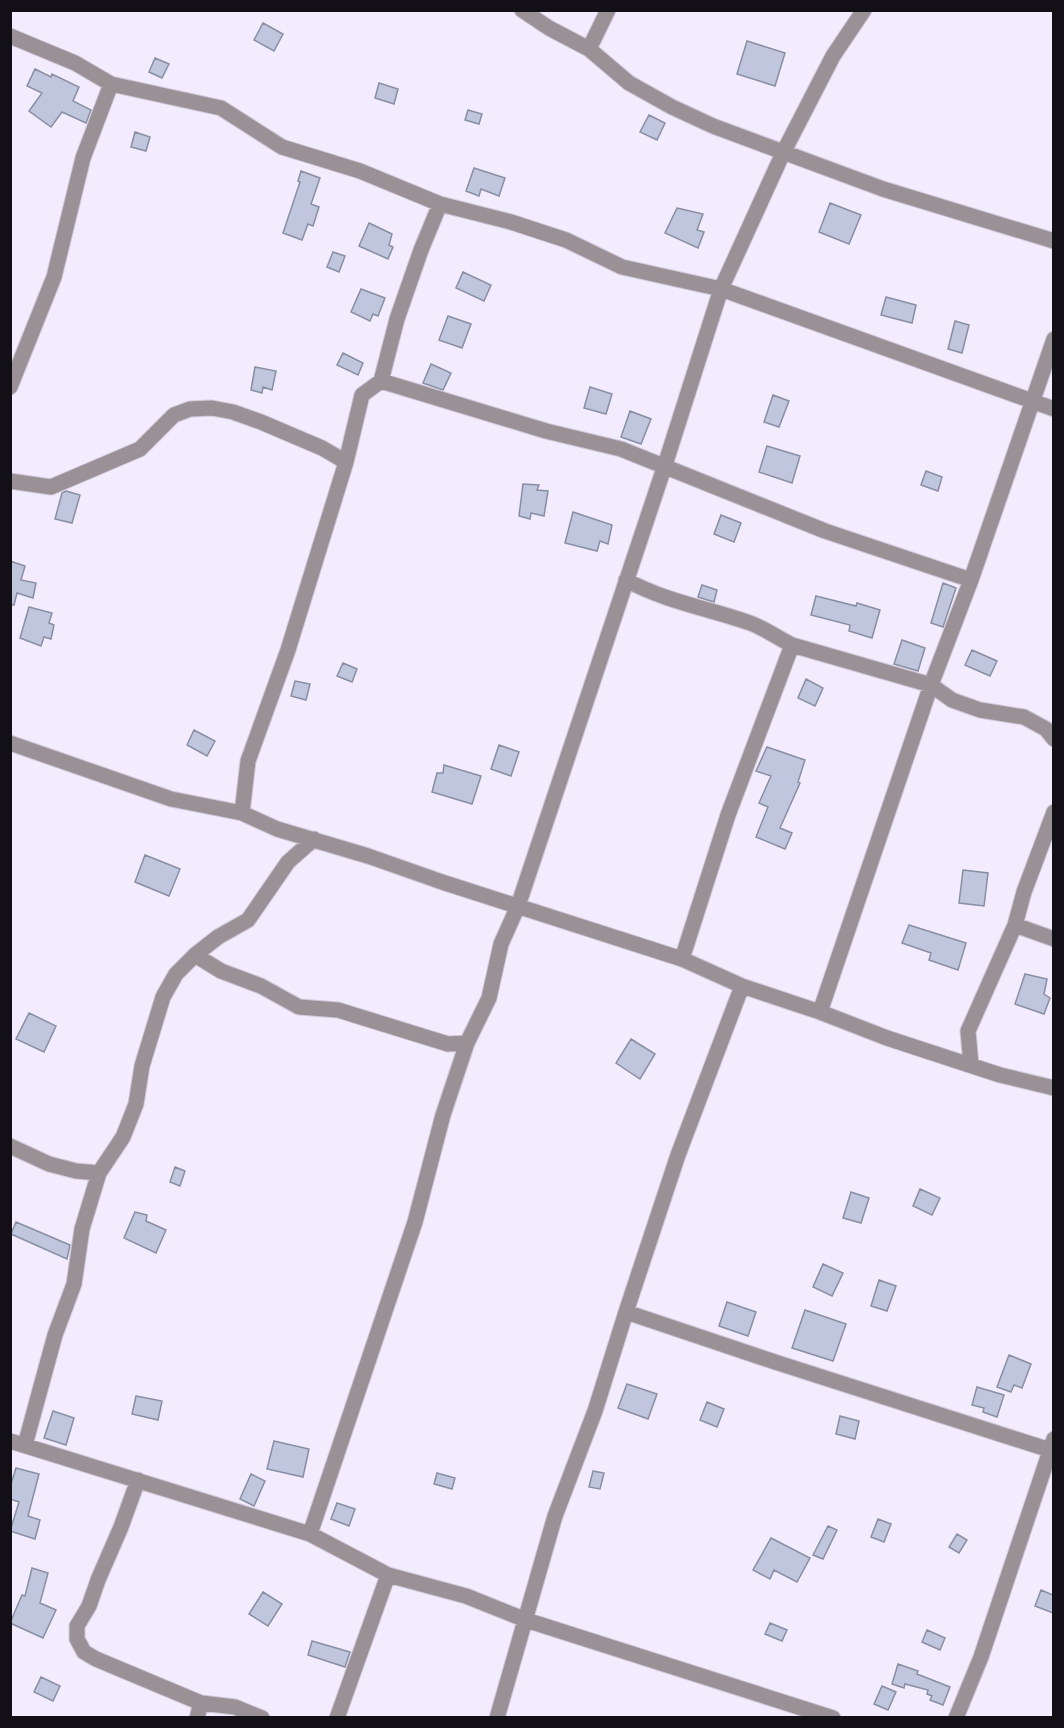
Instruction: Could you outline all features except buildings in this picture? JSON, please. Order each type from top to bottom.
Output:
[{"type":"street","points":[[522,10],[549,28],[590,49],[629,83],[713,126],[883,189],[1053,241]]},
{"type":"street","points":[[590,49],[608,10]]},
{"type":"street","points":[[310,1534],[415,1222],[443,1115],[467,1044],[489,998],[501,944],[518,906],[665,465],[721,289],[783,153],[833,56],[864,10]]},
{"type":"street","points":[[10,36],[75,63],[111,84],[221,108],[282,147],[360,171],[440,204],[511,222],[566,240],[622,267],[721,289],[1053,409]]},
{"type":"street","points":[[10,387],[54,277],[83,158],[111,84]]},
{"type":"street","points":[[242,813],[248,761],[288,650],[345,462],[362,395],[381,381],[397,319],[440,204]]},
{"type":"street","points":[[820,1012],[931,685],[971,580],[1053,339]]},
{"type":"street","points":[[381,381],[546,431],[621,449],[825,531],[971,580]]},
{"type":"street","points":[[10,481],[51,487],[140,449],[174,415],[190,410],[212,408],[233,412],[261,422],[322,448],[345,462]]},
{"type":"street","points":[[626,580],[648,592],[684,605],[752,624],[792,645],[931,685],[951,700],[980,710],[1024,717],[1046,729],[1053,739]]},
{"type":"street","points":[[682,958],[728,815],[792,645]]},
{"type":"street","points":[[10,743],[171,799],[242,813],[277,829],[682,958],[742,986],[820,1012],[887,1038],[1053,1088]]},
{"type":"street","points":[[971,1065],[969,1031],[1015,925],[1024,892],[1053,812]]},
{"type":"street","points":[[314,839],[288,862],[248,920],[218,937],[195,955],[176,974],[163,997],[142,1066],[136,1104],[123,1137],[99,1173],[82,1229],[74,1284],[18,1443],[310,1534],[388,1575],[466,1596],[526,1620],[833,1718]]},
{"type":"street","points":[[1015,925],[1053,939]]},
{"type":"street","points":[[195,955],[221,972],[261,986],[299,1006],[338,1010],[448,1044],[467,1044]]},
{"type":"street","points":[[497,1718],[555,1516],[595,1411],[678,1155],[742,986]]},
{"type":"street","points":[[10,1146],[49,1164],[76,1171],[99,1173]]},
{"type":"street","points":[[626,1312],[775,1362],[1052,1445],[981,1657],[956,1718]]},
{"type":"street","points":[[138,1480],[89,1606],[77,1626],[77,1640],[84,1652],[96,1659],[199,1710],[235,1707],[262,1718]]},
{"type":"street","points":[[337,1718],[388,1575]]}]
